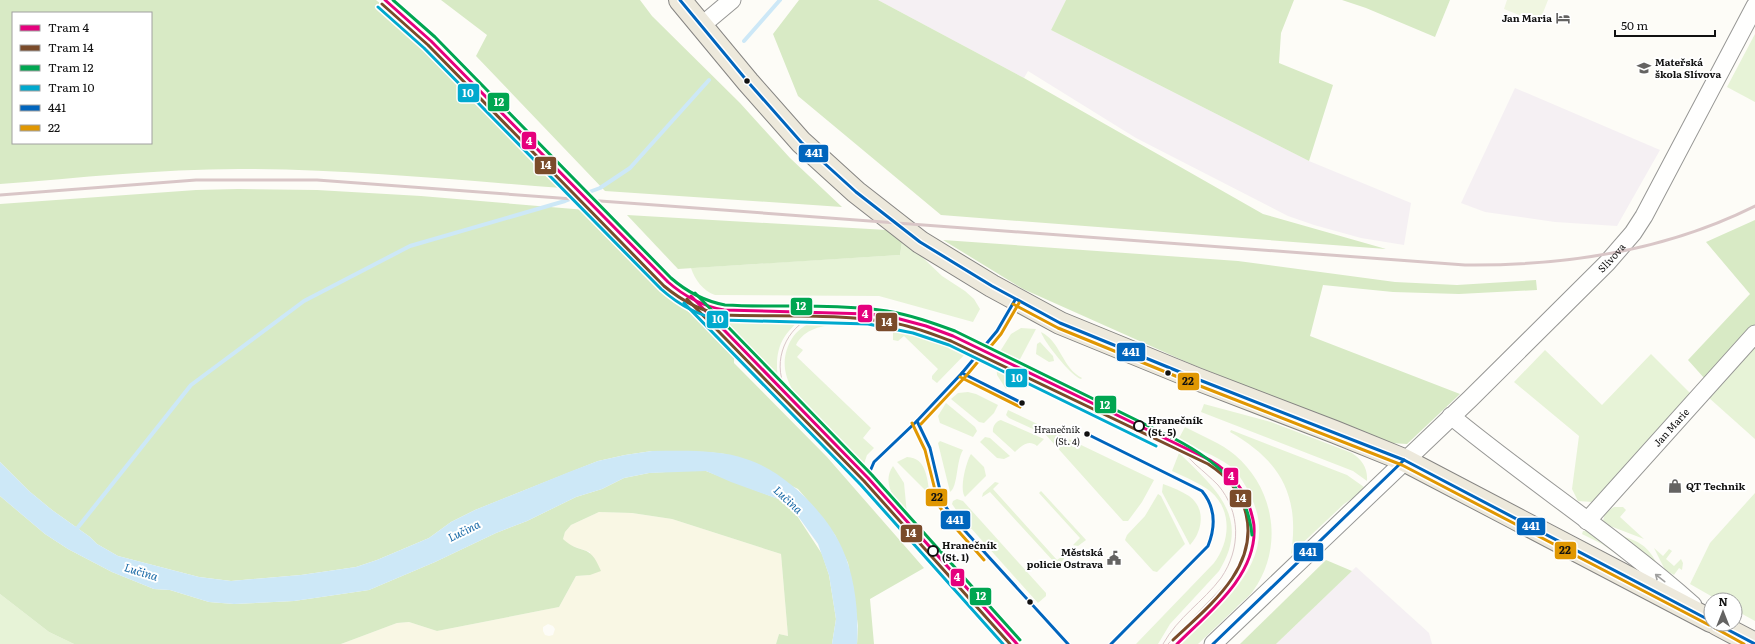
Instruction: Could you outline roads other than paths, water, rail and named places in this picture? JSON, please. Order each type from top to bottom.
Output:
[{"type":"main road","points":[[680,0],[801,142],[856,192],[920,242],[1014,300],[1060,323],[1197,379],[1404,460],[1703,617]]},
{"type":"main road","points":[[1732,632],[1755,644]]},
{"type":"street","points":[[701,26],[732,0]]},
{"type":"street","name":"Slívova","points":[[1214,644],[1589,281],[1632,233],[1644,216],[1755,6]]},
{"type":"street","name":"Jan Marie","points":[[1587,521],[1755,334]]},
{"type":"street","points":[[1451,416],[1472,434],[1560,498],[1682,595],[1703,614]]},
{"type":"water","name":"Lučina","points":[[652,451],[712,452],[746,459],[775,473],[802,494],[826,521],[842,548],[850,571],[855,595],[857,608],[857,644],[832,644],[836,619],[829,575],[818,544],[790,505],[781,500],[731,482],[706,471],[649,473],[624,478],[602,489],[576,497],[527,521],[496,533],[435,562],[369,590],[294,601],[234,604],[209,602],[170,590],[154,589],[112,572],[68,549],[45,534],[0,496],[0,462],[29,491],[52,510],[90,537],[97,544],[118,556],[199,577],[231,581],[301,575],[356,567],[377,560],[429,538],[451,522],[475,510],[569,472],[598,461]]},
{"type":"waterway","points":[[744,41],[780,0]]},
{"type":"waterway","points":[[75,531],[191,385],[304,301],[410,246],[565,201],[600,188],[630,168],[709,80]]},
{"type":"tram line","name":"4","points":[[385,0],[431,41],[668,282],[687,296],[708,306],[724,310],[869,314],[896,318],[926,326],[953,336],[1210,460],[1224,470],[1236,482],[1245,496],[1254,525],[1253,545],[1248,562],[1228,592],[1216,606],[1177,644]]},
{"type":"tram line","name":"12","points":[[393,0],[435,37],[671,278],[683,288],[710,301],[725,305],[827,306],[887,311],[913,317],[955,331],[1175,439],[1204,456],[1217,466],[1237,489],[1244,502],[1252,535]]},
{"type":"tram line","name":"14","points":[[382,4],[428,45],[664,286],[685,301],[707,311],[723,315],[851,318],[893,323],[922,330],[951,341],[1208,464],[1215,469],[1232,485],[1244,506],[1248,534],[1245,552],[1238,569],[1228,585],[1215,600],[1173,640]]},
{"type":"tram line","name":"10","points":[[378,7],[424,48],[661,289],[689,309],[705,316],[722,320],[868,324],[913,333],[949,345],[1156,446]]},
{"type":"tram line","name":"12","points":[[695,293],[872,475],[1020,640]]},
{"type":"tram line","name":"4","points":[[691,296],[868,478],[1017,644]]},
{"type":"tram line","name":"14","points":[[687,299],[864,481],[1010,644]]},
{"type":"tram line","name":"10","points":[[684,303],[861,485],[1003,644]]},
{"type":"tram line","points":[[802,411],[785,387],[780,372],[782,351],[786,341],[792,332],[809,319],[822,314],[846,313]]},
{"type":"tram line","points":[[1160,437],[1179,449],[1218,485],[1226,496],[1231,507],[1236,531],[1232,555],[1228,567],[1221,578],[1183,618],[1169,634],[1163,644]]},
{"type":"tram line","points":[[1168,644],[1234,575],[1244,556],[1247,536]]},
{"type":"tram line","points":[[1199,619],[1213,608]]},
{"type":"railway","points":[[0,195],[196,180],[317,180],[1465,265],[1540,263],[1614,253],[1650,245],[1686,234],[1755,206]]},
{"type":"place","name":"Jan Maria","points":[[1563,18]]},
{"type":"place","name":"Mateřská škola Slívova","points":[[1644,68]]},
{"type":"place","name":"Hranečník (St. 5)","points":[[1139,426]]},
{"type":"place","name":"Hranečník (St. 4)","points":[[1087,434]]},
{"type":"place","name":"QT Technik","points":[[1675,486]]},
{"type":"place","name":"Hranečník (St. 1)","points":[[933,551]]},
{"type":"place","name":"Městská policie Ostrava","points":[[1114,558]]}]
